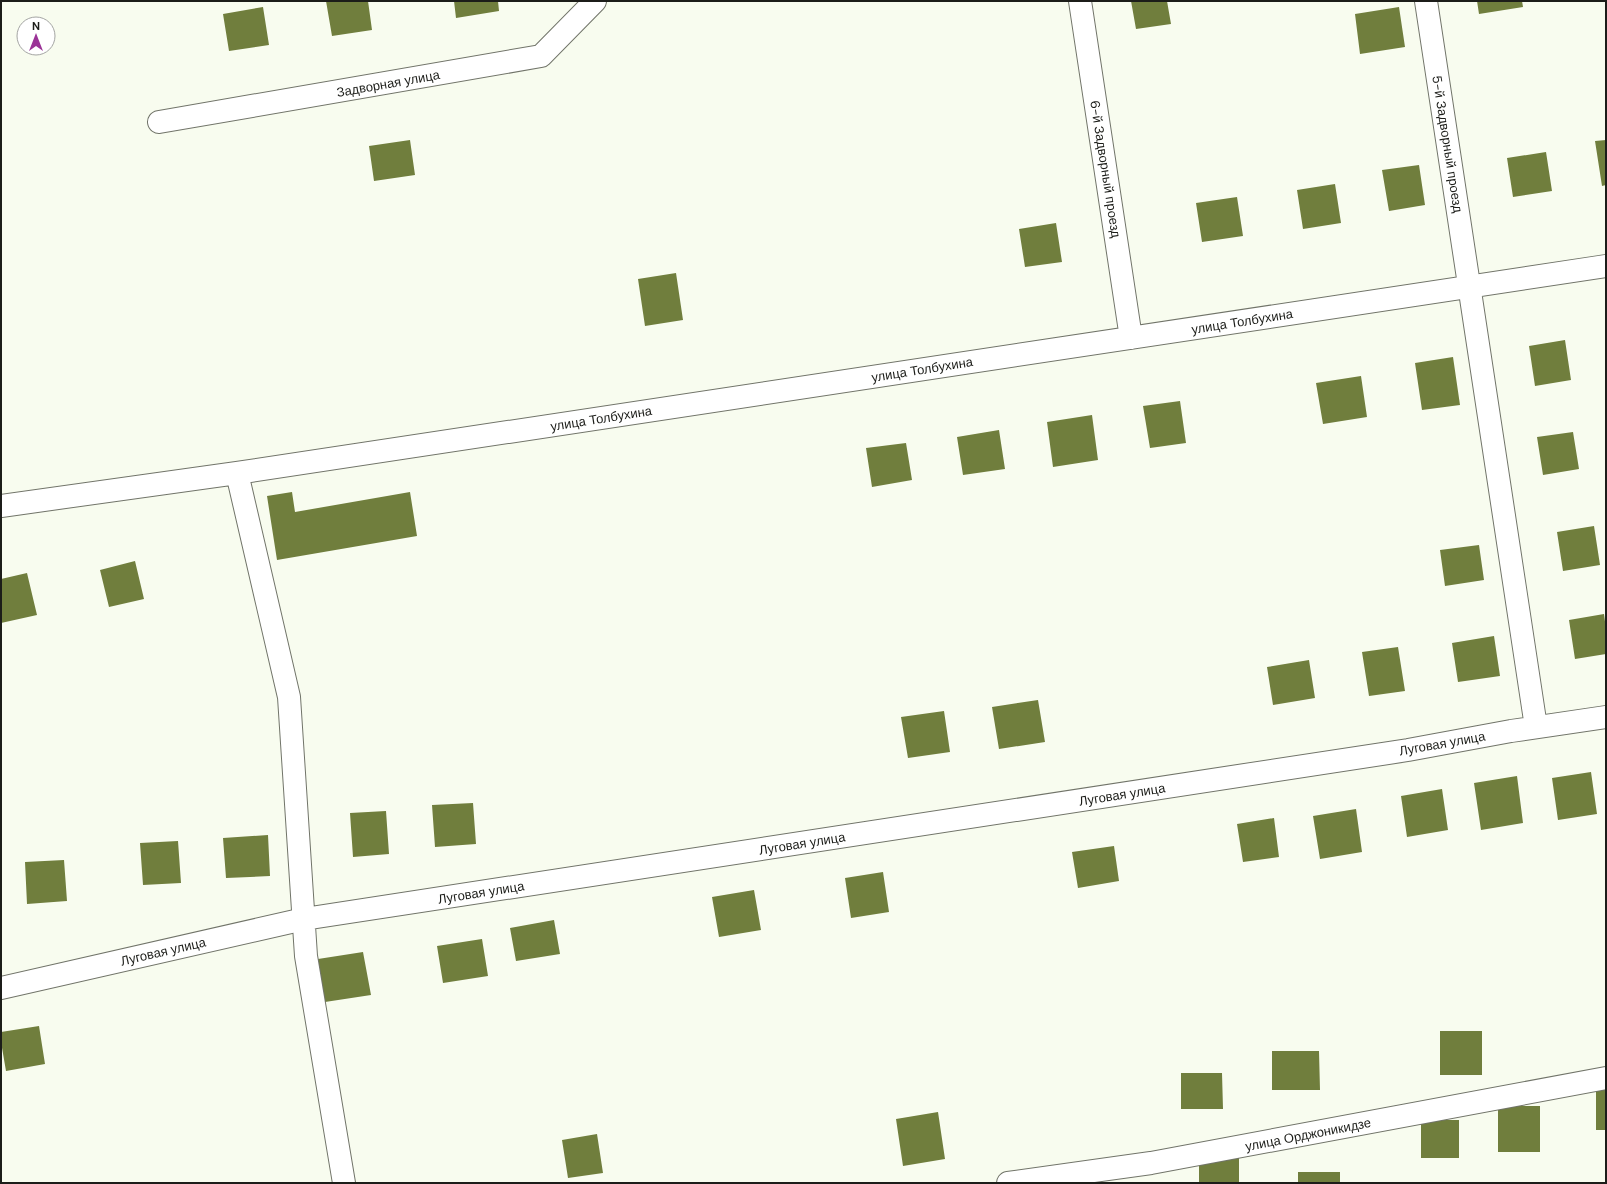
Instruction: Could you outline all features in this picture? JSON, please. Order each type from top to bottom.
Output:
[{"type":"street","name":"Задворная улица","points":[[160,122],[541,56],[595,1]]},
{"type":"street","name":"6-й Задворный проезд","points":[[1080,1],[1131,338]]},
{"type":"street","name":"5-й Задворный проезд","points":[[1426,1],[1536,727]]},
{"type":"street","name":"улица Толбухина","points":[[1,506],[238,473],[1606,266]]},
{"type":"street","points":[[238,473],[289,697],[306,956],[344,1183]]},
{"type":"street","name":"Луговая улица","points":[[1,988],[304,919],[1408,750],[1536,727],[1606,717]]},
{"type":"street","name":"улица Орджоникидзе","points":[[1008,1183],[1151,1163],[1606,1078]]},
{"type":"building","points":[[326,1],[368,1],[372,30],[332,36]]},
{"type":"building","points":[[454,1],[498,1],[499,11],[456,18]]},
{"type":"building","points":[[1131,1],[1167,1],[1171,24],[1136,29]]},
{"type":"building","points":[[1477,1],[1522,1],[1523,7],[1479,14]]},
{"type":"building","points":[[263,7],[269,45],[229,51],[223,14]]},
{"type":"building","points":[[1399,7],[1405,47],[1360,54],[1355,14]]},
{"type":"building","points":[[410,140],[415,175],[374,181],[369,146]]},
{"type":"building","points":[[1606,140],[1606,185],[1602,186],[1595,141]]},
{"type":"building","points":[[1546,152],[1552,191],[1513,197],[1507,158]]},
{"type":"building","points":[[1419,165],[1425,205],[1389,211],[1382,170]]},
{"type":"building","points":[[1335,184],[1341,223],[1303,229],[1297,190]]},
{"type":"building","points":[[1237,197],[1243,236],[1202,242],[1196,203]]},
{"type":"building","points":[[1056,223],[1062,262],[1025,267],[1019,229]]},
{"type":"building","points":[[676,273],[683,320],[645,326],[638,279]]},
{"type":"building","points":[[1565,340],[1571,380],[1535,386],[1529,346]]},
{"type":"building","points":[[1453,357],[1460,405],[1422,410],[1415,363]]},
{"type":"building","points":[[1361,376],[1367,417],[1323,424],[1316,383]]},
{"type":"building","points":[[1180,401],[1186,443],[1150,448],[1143,406]]},
{"type":"building","points":[[1092,415],[1098,460],[1053,467],[1047,422]]},
{"type":"building","points":[[999,430],[1005,469],[963,475],[957,437]]},
{"type":"building","points":[[1573,432],[1579,469],[1543,475],[1537,437]]},
{"type":"building","points":[[906,443],[912,480],[872,487],[866,448]]},
{"type":"building","points":[[292,492],[295,512],[410,492],[417,536],[277,560],[267,496]]},
{"type":"building","points":[[1594,526],[1600,565],[1563,571],[1557,532]]},
{"type":"building","points":[[1479,545],[1484,580],[1445,586],[1440,550]]},
{"type":"building","points":[[135,561],[144,599],[109,607],[100,570]]},
{"type":"building","points":[[27,573],[37,615],[1,623],[1,579]]},
{"type":"building","points":[[1604,614],[1606,629],[1606,654],[1575,659],[1569,620]]},
{"type":"building","points":[[1494,636],[1500,676],[1458,682],[1452,643]]},
{"type":"building","points":[[1398,647],[1405,691],[1369,696],[1362,652]]},
{"type":"building","points":[[1309,660],[1315,698],[1273,705],[1267,667]]},
{"type":"building","points":[[1038,700],[1045,742],[999,749],[992,707]]},
{"type":"building","points":[[944,711],[950,752],[908,758],[901,717]]},
{"type":"building","points":[[1591,772],[1597,814],[1558,820],[1552,778]]},
{"type":"building","points":[[1517,776],[1523,823],[1481,830],[1474,783]]},
{"type":"building","points":[[1442,789],[1448,830],[1407,837],[1401,796]]},
{"type":"building","points":[[473,803],[476,844],[435,847],[432,805]]},
{"type":"building","points":[[1356,809],[1362,852],[1320,859],[1313,816]]},
{"type":"building","points":[[386,811],[389,854],[353,857],[350,813]]},
{"type":"building","points":[[1274,818],[1279,857],[1243,862],[1237,824]]},
{"type":"building","points":[[268,835],[270,876],[226,878],[223,838]]},
{"type":"building","points":[[178,841],[181,883],[143,885],[140,843]]},
{"type":"building","points":[[1114,846],[1119,881],[1078,888],[1072,852]]},
{"type":"building","points":[[64,860],[67,901],[27,904],[25,862]]},
{"type":"building","points":[[883,872],[889,912],[851,918],[845,878]]},
{"type":"building","points":[[754,890],[761,930],[719,937],[712,897]]},
{"type":"building","points":[[554,920],[560,954],[516,961],[510,928]]},
{"type":"building","points":[[482,939],[488,976],[443,983],[437,946]]},
{"type":"building","points":[[363,952],[371,995],[325,1002],[318,959]]},
{"type":"building","points":[[39,1026],[45,1064],[6,1071],[1,1042],[1,1032]]},
{"type":"building","points":[[1440,1031],[1482,1031],[1482,1075],[1440,1075]]},
{"type":"building","points":[[1272,1051],[1319,1051],[1320,1090],[1272,1090]]},
{"type":"building","points":[[1181,1073],[1222,1073],[1223,1109],[1181,1109]]},
{"type":"building","points":[[1596,1090],[1606,1090],[1606,1130],[1596,1130]]},
{"type":"building","points":[[1498,1106],[1540,1106],[1540,1152],[1498,1152]]},
{"type":"building","points":[[938,1112],[945,1159],[903,1166],[896,1119]]},
{"type":"building","points":[[1421,1120],[1459,1120],[1459,1158],[1421,1158]]},
{"type":"building","points":[[597,1134],[603,1173],[568,1178],[562,1140]]},
{"type":"building","points":[[1239,1157],[1239,1183],[1199,1183],[1199,1158]]},
{"type":"building","points":[[1298,1172],[1340,1172],[1340,1183],[1298,1183]]}]
